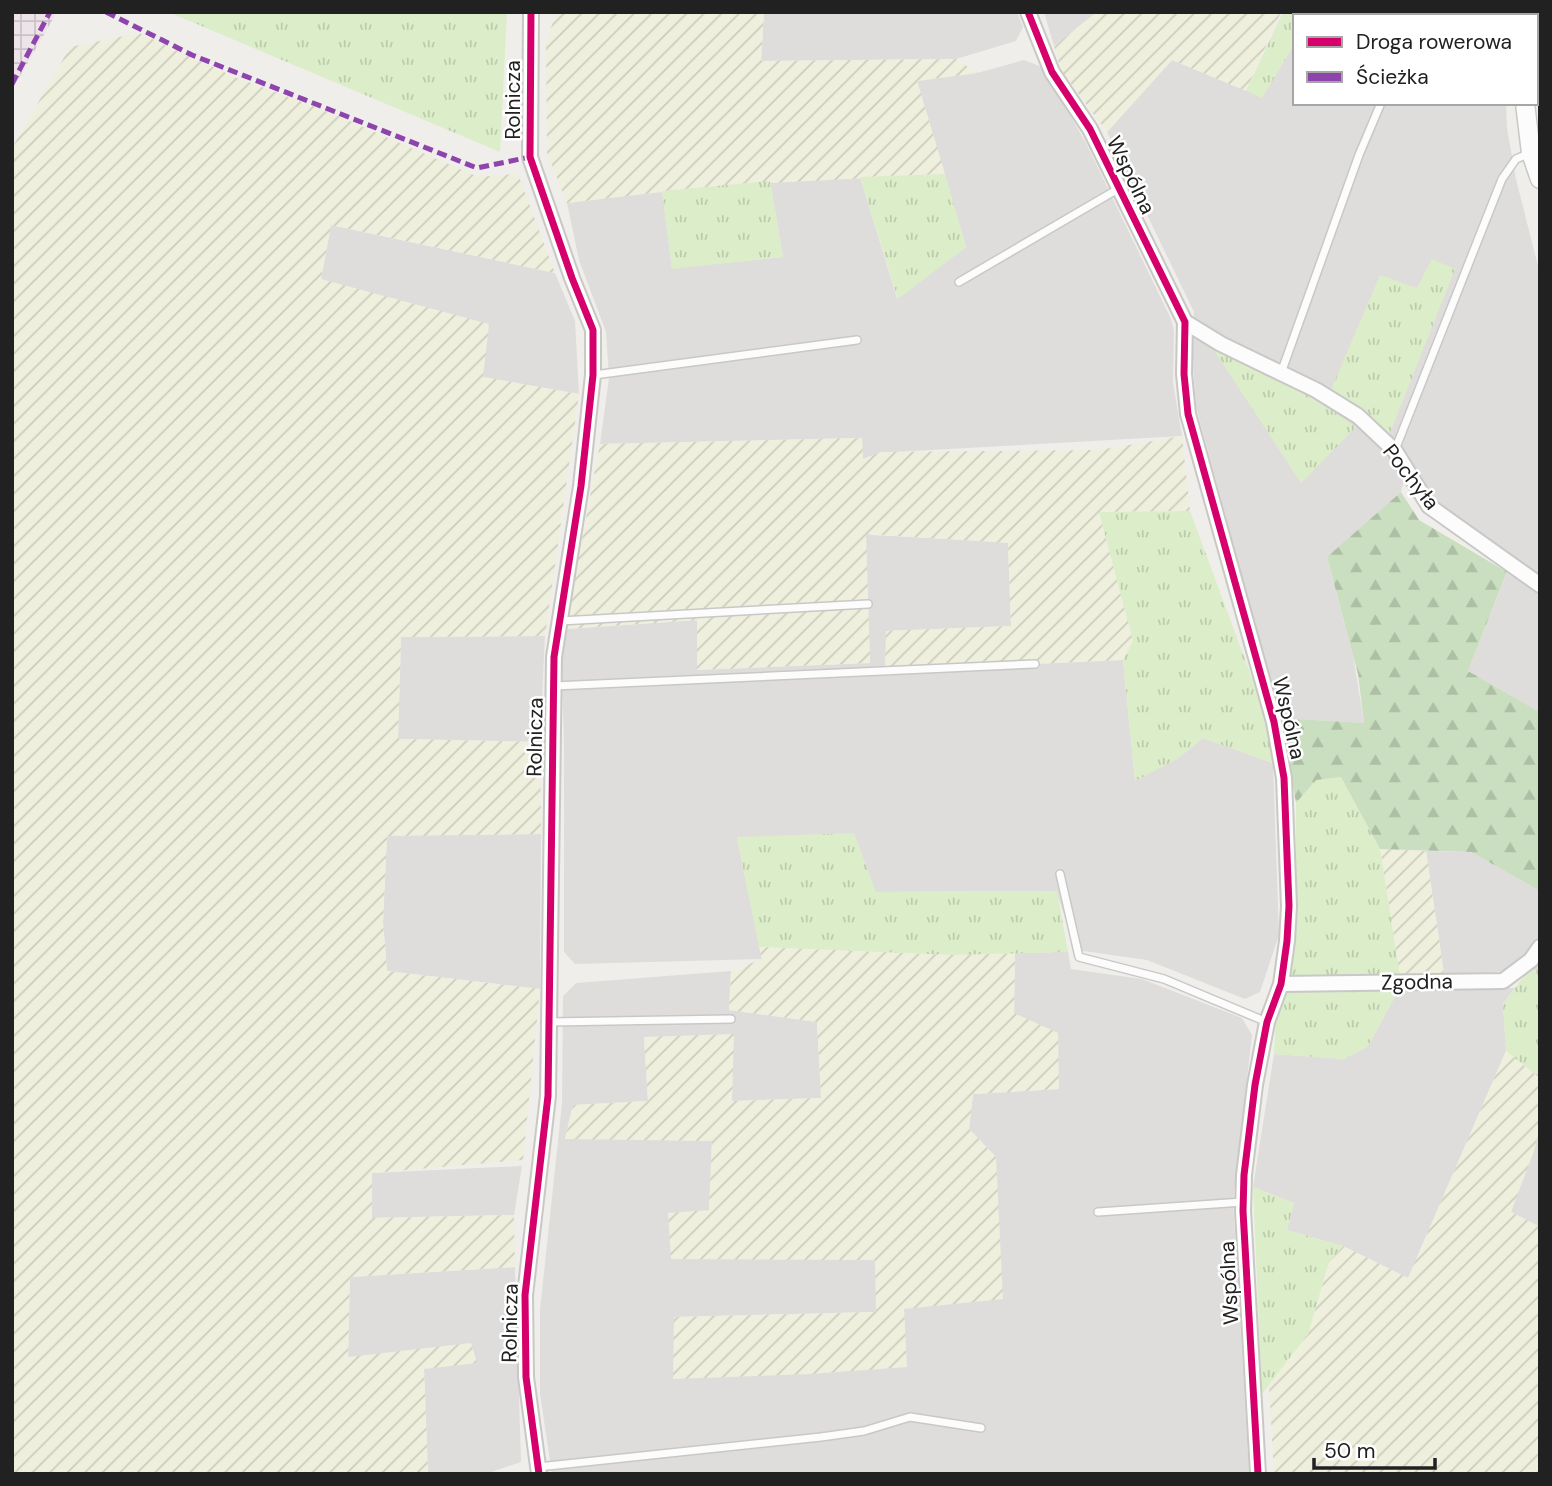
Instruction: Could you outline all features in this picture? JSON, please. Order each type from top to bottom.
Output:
[{"type":"street","name":"Rolnicza","points":[[531,12],[530,157],[593,330],[593,375],[581,486],[554,657],[548,1096],[525,1295],[526,1377],[538,1470]]},
{"type":"street","name":"Wspólna","points":[[1028,12],[1052,72],[1090,129],[1185,323],[1184,374],[1188,414],[1274,722],[1284,778],[1289,906],[1282,984],[1267,1022],[1255,1085],[1244,1175],[1243,1202],[1258,1474]]},
{"type":"street","points":[[1525,105],[1531,153],[1540,179]]},
{"type":"street","name":"Pochyła","points":[[1185,323],[1316,390],[1358,416],[1395,451],[1429,506],[1540,585]]},
{"type":"street","name":"Zgodna","points":[[1282,984],[1503,981],[1531,960],[1540,947]]},
{"type":"lane","points":[[1281,374],[1359,155],[1380,105]]},
{"type":"lane","points":[[1395,451],[1502,179],[1516,159],[1531,153]]},
{"type":"lane","points":[[959,282],[1118,189]]},
{"type":"lane","points":[[593,375],[857,340]]},
{"type":"lane","points":[[559,621],[868,604]]},
{"type":"lane","name":"Rolnicza","points":[[553,686],[1035,664]]},
{"type":"lane","points":[[1060,874],[1079,957],[1164,979],[1267,1022]]},
{"type":"lane","points":[[550,1022],[731,1019]]},
{"type":"lane","points":[[1097,1212],[1243,1202]]},
{"type":"lane","points":[[538,1470],[864,1431],[910,1418],[981,1428]]},
{"type":"shaded area","points":[[12,12],[57,12],[12,90]]},
{"type":"shaded area","points":[[764,12],[1017,12],[1023,27],[1016,41],[956,59],[761,61]]},
{"type":"shaded area","points":[[1044,12],[1097,12],[1054,46]]},
{"type":"shaded area","points":[[1313,12],[1505,12],[1505,14],[1312,14]]},
{"type":"shaded area","points":[[1293,46],[1293,105],[1506,105],[1507,128],[1516,179],[1540,274],[1540,712],[1468,671],[1513,558],[1435,501],[1406,471],[1401,492],[1327,558],[1353,655],[1364,723],[1281,718],[1196,407],[1191,338],[1194,312],[1107,132],[1172,60],[1262,97]]},
{"type":"shaded area","points":[[1024,60],[1042,67],[1086,143],[1171,319],[1174,331],[1173,383],[1182,436],[877,453],[871,535],[1008,542],[1011,626],[887,631],[885,665],[1011,665],[1123,660],[1135,780],[1177,759],[1203,738],[1273,763],[1279,935],[1260,992],[1245,999],[1147,960],[1076,950],[1056,891],[876,892],[737,838],[762,959],[575,964],[564,952],[561,651],[565,629],[698,620],[697,670],[870,663],[862,438],[600,444],[609,378],[606,332],[579,260],[567,203],[662,191],[672,268],[783,257],[770,181],[860,177],[897,298],[966,247],[917,81],[977,73]]},
{"type":"shaded area","points":[[331,225],[555,273],[575,321],[579,394],[483,377],[321,280]]},
{"type":"shaded area","points":[[545,636],[540,742],[398,739],[401,637]]},
{"type":"shaded area","points":[[541,834],[540,989],[387,971],[383,922],[387,835]]},
{"type":"shaded area","points":[[1426,851],[1471,852],[1540,891],[1540,970],[1444,974]]},
{"type":"shaded area","points":[[1068,952],[1071,969],[1142,979],[1242,1018],[1252,1035],[1233,1201],[1249,1474],[552,1474],[540,1394],[540,1310],[562,1103],[563,996],[576,983],[731,971],[729,1010],[817,1022],[821,1098],[732,1101],[644,1037],[648,1101],[573,1105],[565,1138],[712,1141],[709,1210],[672,1259],[875,1259],[877,1312],[674,1317],[906,1367],[904,1309],[996,1157],[969,1129],[973,1094],[1059,1089],[1014,1013],[1015,953]]},
{"type":"shaded area","points":[[1515,988],[1503,1004],[1506,1051],[1408,1278],[1343,1246],[1287,1230],[1294,1203],[1253,1187],[1274,1054],[1345,1059],[1368,1046],[1399,989]]},
{"type":"shaded area","points":[[1540,1117],[1540,1227],[1511,1212]]},
{"type":"shaded area","points":[[522,1166],[514,1215],[372,1218],[372,1173]]},
{"type":"shaded area","points":[[515,1267],[521,1462],[485,1474],[428,1474],[424,1368],[476,1363],[348,1357],[350,1277]]},
{"type":"green space","points":[[168,12],[507,12],[500,152]]},
{"type":"green space","points":[[556,12],[764,12],[761,61],[956,59],[977,73],[917,81],[945,174],[714,186],[567,203],[547,153],[546,44]]},
{"type":"green space","points":[[1097,12],[1281,12],[1246,91],[1172,60],[1107,132],[1061,70],[1054,46]]},
{"type":"green space","points":[[1283,12],[1313,12],[1293,14],[1293,46],[1262,98],[1246,91]]},
{"type":"green space","points":[[139,33],[237,78],[324,110],[478,177],[518,174],[555,273],[331,225],[321,279],[489,324],[483,377],[579,394],[545,636],[401,637],[398,739],[540,742],[541,834],[387,836],[383,922],[387,971],[540,989],[523,1160],[372,1173],[372,1218],[514,1215],[515,1267],[350,1277],[348,1357],[471,1343],[477,1363],[424,1369],[428,1474],[12,1474],[12,148],[70,47]]},
{"type":"green space","points":[[945,174],[966,247],[898,299],[860,177]]},
{"type":"green space","points":[[770,181],[783,257],[672,269],[662,191]]},
{"type":"green space","points":[[1432,259],[1455,269],[1390,433],[1331,390],[1380,275],[1417,288]]},
{"type":"green space","points":[[1210,344],[1266,376],[1309,395],[1356,427],[1301,483]]},
{"type":"green space","points":[[1182,436],[1190,511],[1099,512],[1133,641],[1123,660],[1011,665],[885,666],[886,631],[1011,626],[1008,543],[866,534],[870,663],[697,670],[697,620],[565,629],[600,444],[862,438],[863,459],[881,452],[1099,450]]},
{"type":"green space","points":[[1401,492],[1419,520],[1507,572],[1468,671],[1540,712],[1540,891],[1471,852],[1380,849],[1341,777],[1316,780],[1296,803],[1281,718],[1364,723],[1358,674],[1327,557]]},
{"type":"green space","points":[[1190,511],[1269,724],[1273,763],[1203,738],[1177,759],[1135,781],[1123,660],[1133,641],[1099,512]]},
{"type":"green space","points":[[1341,777],[1380,849],[1400,976],[1289,975],[1296,884],[1296,803],[1316,780]]},
{"type":"green space","points":[[854,833],[876,892],[1057,891],[1068,952],[954,955],[759,947],[737,837]]},
{"type":"green space","points":[[1380,849],[1426,851],[1444,974],[1400,976]]},
{"type":"green space","points":[[759,947],[954,955],[1015,953],[1014,1013],[1058,1033],[1059,1089],[973,1094],[969,1129],[996,1157],[1003,1299],[904,1309],[907,1367],[673,1379],[674,1317],[876,1312],[875,1260],[671,1259],[668,1213],[709,1210],[712,1141],[565,1139],[573,1105],[648,1101],[644,1037],[734,1034],[732,1101],[821,1098],[817,1022],[729,1010],[731,971],[762,959]]},
{"type":"green space","points":[[1540,970],[1540,1078],[1506,1051],[1503,1004],[1528,971]]},
{"type":"green space","points":[[1288,989],[1399,989],[1368,1046],[1345,1059],[1274,1054],[1276,1017]]},
{"type":"green space","points":[[1506,1051],[1540,1078],[1540,1126],[1534,1151],[1511,1212],[1540,1227],[1540,1474],[1274,1474],[1269,1384],[1308,1334],[1329,1262],[1343,1246],[1408,1278]]},
{"type":"green space","points":[[1253,1187],[1294,1203],[1287,1230],[1343,1246],[1329,1262],[1308,1334],[1262,1394]]},
{"type":"marked path","points":[[12,84],[50,12]]},
{"type":"marked path","points":[[106,12],[192,55],[477,168],[530,157]]},
{"type":"cycle path","points":[[531,12],[530,157],[593,330],[593,375],[581,486],[554,657],[548,1096],[525,1295],[526,1377],[539,1474]]},
{"type":"cycle path","points":[[1028,12],[1052,72],[1090,129],[1185,322],[1184,374],[1188,414],[1274,722],[1284,778],[1289,906],[1287,941],[1281,984],[1267,1022],[1255,1085],[1244,1175],[1243,1211],[1258,1474]]}]
